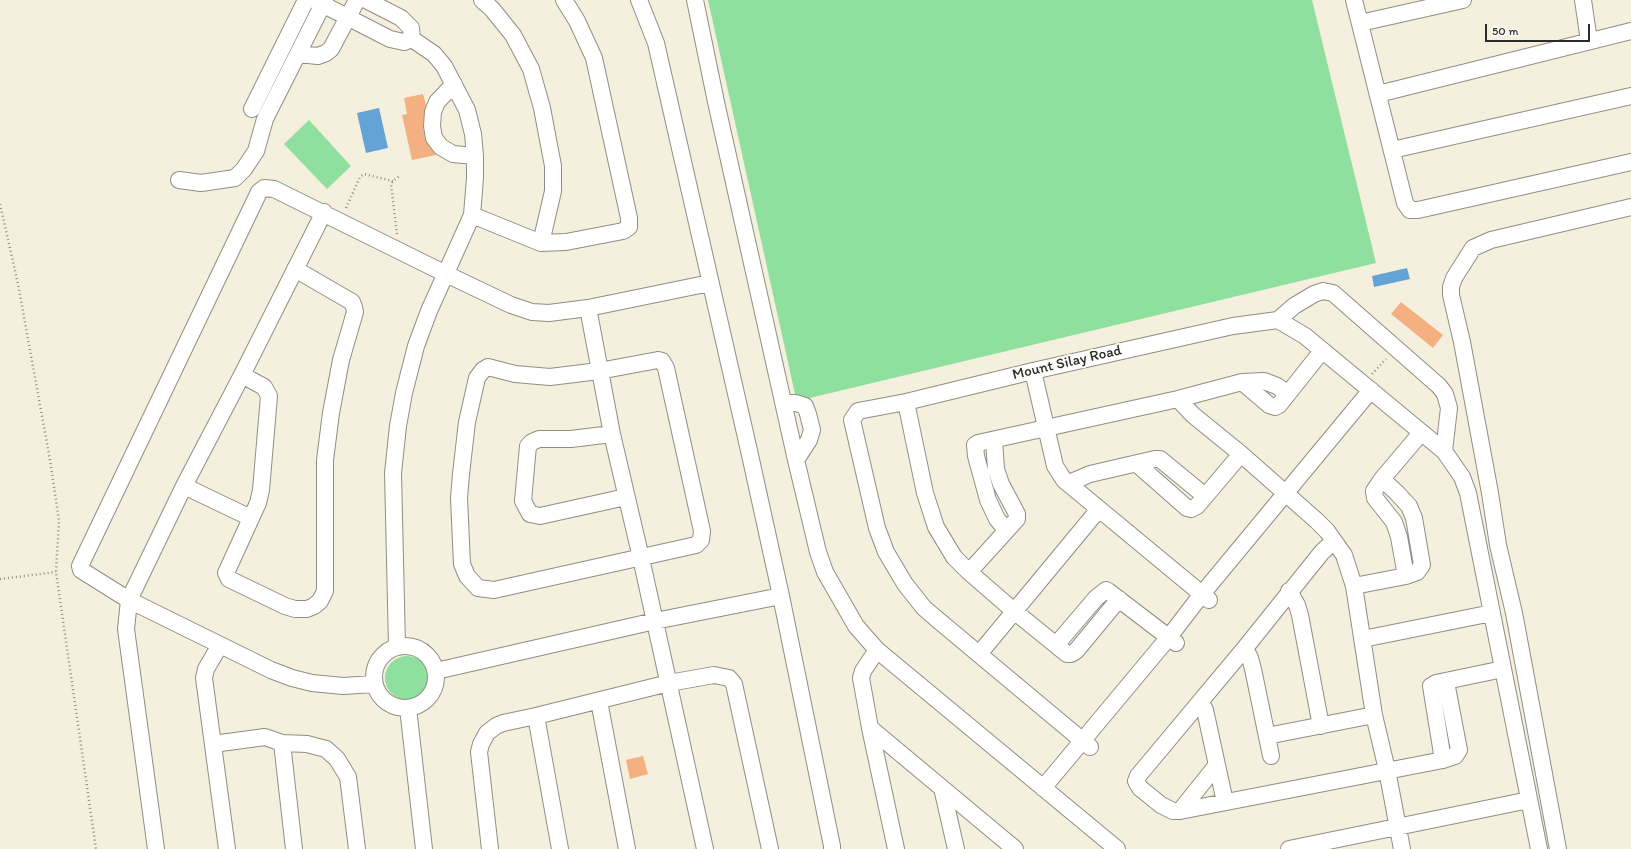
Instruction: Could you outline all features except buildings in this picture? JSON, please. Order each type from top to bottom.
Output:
[{"type":"street","points":[[252,109],[306,0]]},
{"type":"street","points":[[298,54],[318,56],[331,49],[357,0]]},
{"type":"street","points":[[366,0],[400,18],[411,28],[412,39]]},
{"type":"street","points":[[482,0],[492,9],[513,35],[531,69],[542,108],[553,166],[552,191],[541,243]]},
{"type":"street","points":[[472,215],[541,243],[566,242],[624,231],[629,226],[629,218],[594,58],[577,21],[564,0]]},
{"type":"street","points":[[640,0],[656,43],[781,596],[832,849]]},
{"type":"street","points":[[695,0],[716,102],[796,460],[818,552],[826,572],[856,626],[877,650],[1117,849]]},
{"type":"street","points":[[1354,0],[1405,203],[1410,210],[1418,210],[1631,162]]},
{"type":"street","points":[[1360,23],[1429,4],[1463,0]]},
{"type":"street","points":[[1583,0],[1589,41]]},
{"type":"street","points":[[179,180],[201,183],[235,178],[256,151],[266,119],[298,54],[320,1],[390,39],[404,42],[412,39]]},
{"type":"street","points":[[1378,94],[1631,31]]},
{"type":"street","points":[[397,646],[393,473],[398,426],[404,393],[416,346],[429,311],[472,215],[475,178],[473,134],[467,110],[444,66],[434,54],[412,39]]},
{"type":"street","points":[[454,84],[438,102],[433,112],[432,126],[434,138],[441,147],[453,154],[475,156]]},
{"type":"street","points":[[1392,150],[1631,96]]},
{"type":"street","points":[[374,684],[342,686],[312,683],[292,678],[271,670],[129,600],[83,572],[80,566],[259,192],[264,188],[274,189],[324,212],[398,251],[511,305],[532,312],[549,313],[588,308],[710,283]]},
{"type":"street","points":[[1558,849],[1514,613],[1498,545],[1490,493],[1462,342],[1451,295],[1451,287],[1454,278],[1473,248],[1491,240],[1631,207]]},
{"type":"street","points":[[156,849],[126,629],[129,600],[184,486],[324,212]]},
{"type":"street","points":[[242,375],[264,387],[269,396],[261,490],[258,503],[226,573],[229,579],[285,606],[295,609],[307,609],[320,601],[325,591],[325,460],[341,360],[355,312],[352,302],[295,270]]},
{"type":"street","points":[[1444,451],[1449,408],[1445,394],[1439,386],[1333,293],[1323,291],[1314,294],[1294,306],[1278,320],[1299,332],[1371,389],[1444,451],[1462,476],[1468,493],[1539,849]]},
{"type":"street","points":[[588,308],[612,434],[705,849]]},
{"type":"street","name":"Mount Silay Road","points":[[979,654],[924,608],[905,584],[886,552],[877,528],[853,427],[852,420],[858,411],[906,402],[1033,371],[1233,326],[1253,322],[1278,320]]},
{"type":"street","points":[[969,572],[1017,519],[1017,514],[1001,484],[996,468],[994,440],[1178,399],[1242,382],[1272,406],[1279,405],[1322,350]]},
{"type":"street","points":[[658,360],[662,361],[666,368],[670,384],[702,531],[701,540],[696,545],[641,558],[494,590],[478,588],[467,576],[462,564],[460,474],[467,422],[477,378],[483,370],[488,367],[515,374],[550,377],[599,371],[658,360]]},
{"type":"street","points":[[1033,371],[1055,466],[1064,480],[1206,597]]},
{"type":"street","points":[[1047,791],[1172,640],[1288,496],[1371,389]]},
{"type":"street","points":[[1178,399],[1193,415],[1241,454],[1327,530],[1344,555],[1354,586],[1374,716],[1387,770],[1402,849]]},
{"type":"street","points":[[906,402],[925,493],[936,527],[954,557],[969,572],[1056,645],[1102,592],[1108,591],[1172,640]]},
{"type":"street","points":[[784,403],[796,403],[805,406],[812,430],[809,440],[796,460]]},
{"type":"street","points":[[1406,576],[1399,537],[1394,522],[1374,495],[1374,491],[1382,478],[1421,433]]},
{"type":"street","points":[[612,434],[571,439],[539,439],[532,442],[528,446],[524,501],[530,514],[540,516],[626,497]]},
{"type":"street","points":[[1069,483],[1090,474],[1137,464],[1187,508],[1191,509],[1197,506],[1241,454]]},
{"type":"street","points":[[1354,586],[1406,576],[1417,572],[1422,565],[1414,518],[1409,506],[1382,478]]},
{"type":"street","points":[[184,486],[251,518]]},
{"type":"street","points":[[1086,743],[979,654],[1099,509]]},
{"type":"street","points":[[1334,541],[1322,552],[1289,591],[1201,702],[1138,776],[1136,781],[1140,788],[1161,805],[1173,811],[1180,812],[1443,760],[1455,756],[1459,750],[1446,682],[1503,669]]},
{"type":"street","points":[[1289,591],[1297,605],[1300,616],[1322,726]]},
{"type":"street","points":[[436,671],[654,621],[781,596]]},
{"type":"street","points":[[1363,639],[1492,614]]},
{"type":"street","points":[[405,645],[422,650],[433,663],[436,671],[435,686],[427,698],[422,703],[408,708],[393,706],[386,702],[376,691],[374,684],[374,670],[376,663],[385,652],[397,646],[405,645]]},
{"type":"street","points":[[220,646],[206,669],[204,678],[227,849]]},
{"type":"street","points":[[1245,648],[1253,669],[1271,756]]},
{"type":"street","points":[[877,650],[863,671],[861,678],[870,728],[896,849]]},
{"type":"street","points":[[490,849],[479,752],[481,744],[488,733],[496,726],[503,723],[669,683],[714,675],[729,678],[734,684],[770,849]]},
{"type":"street","points":[[599,701],[627,849]]},
{"type":"street","points":[[1201,702],[1206,716],[1225,802]]},
{"type":"street","points":[[408,708],[424,849]]},
{"type":"street","points":[[536,716],[560,849]]},
{"type":"street","points":[[1267,736],[1374,716]]},
{"type":"street","points":[[870,728],[1012,849]]},
{"type":"street","points":[[213,744],[265,737],[282,743],[307,744],[326,749],[344,768],[348,777],[357,849]]},
{"type":"street","points":[[282,743],[294,849]]},
{"type":"street","points":[[1180,812],[1216,766]]},
{"type":"street","points":[[942,788],[956,849]]},
{"type":"street","points":[[1290,849],[1343,844],[1397,826],[1529,800]]},
{"type":"path","points":[[340,221],[360,178],[364,174],[393,180]]},
{"type":"path","points":[[398,251],[397,223],[391,184],[393,180],[401,175]]},
{"type":"path","points":[[0,204],[18,284],[50,460],[59,521],[56,572],[96,849]]},
{"type":"path","points":[[1371,389],[1396,348]]},
{"type":"path","points":[[0,579],[56,572]]},
{"type":"green space","points":[[708,0],[1312,0],[1376,263],[801,400],[795,394]]},
{"type":"green space","points":[[309,120],[351,166],[327,189],[284,144]]},
{"type":"green space","points":[[411,656],[423,662],[428,670],[428,686],[423,694],[415,699],[403,700],[391,694],[386,686],[385,674],[391,662],[399,657]]},
{"type":"water","points":[[379,108],[388,148],[366,153],[357,113]]},
{"type":"water","points":[[1407,268],[1410,279],[1374,287],[1372,276]]}]
